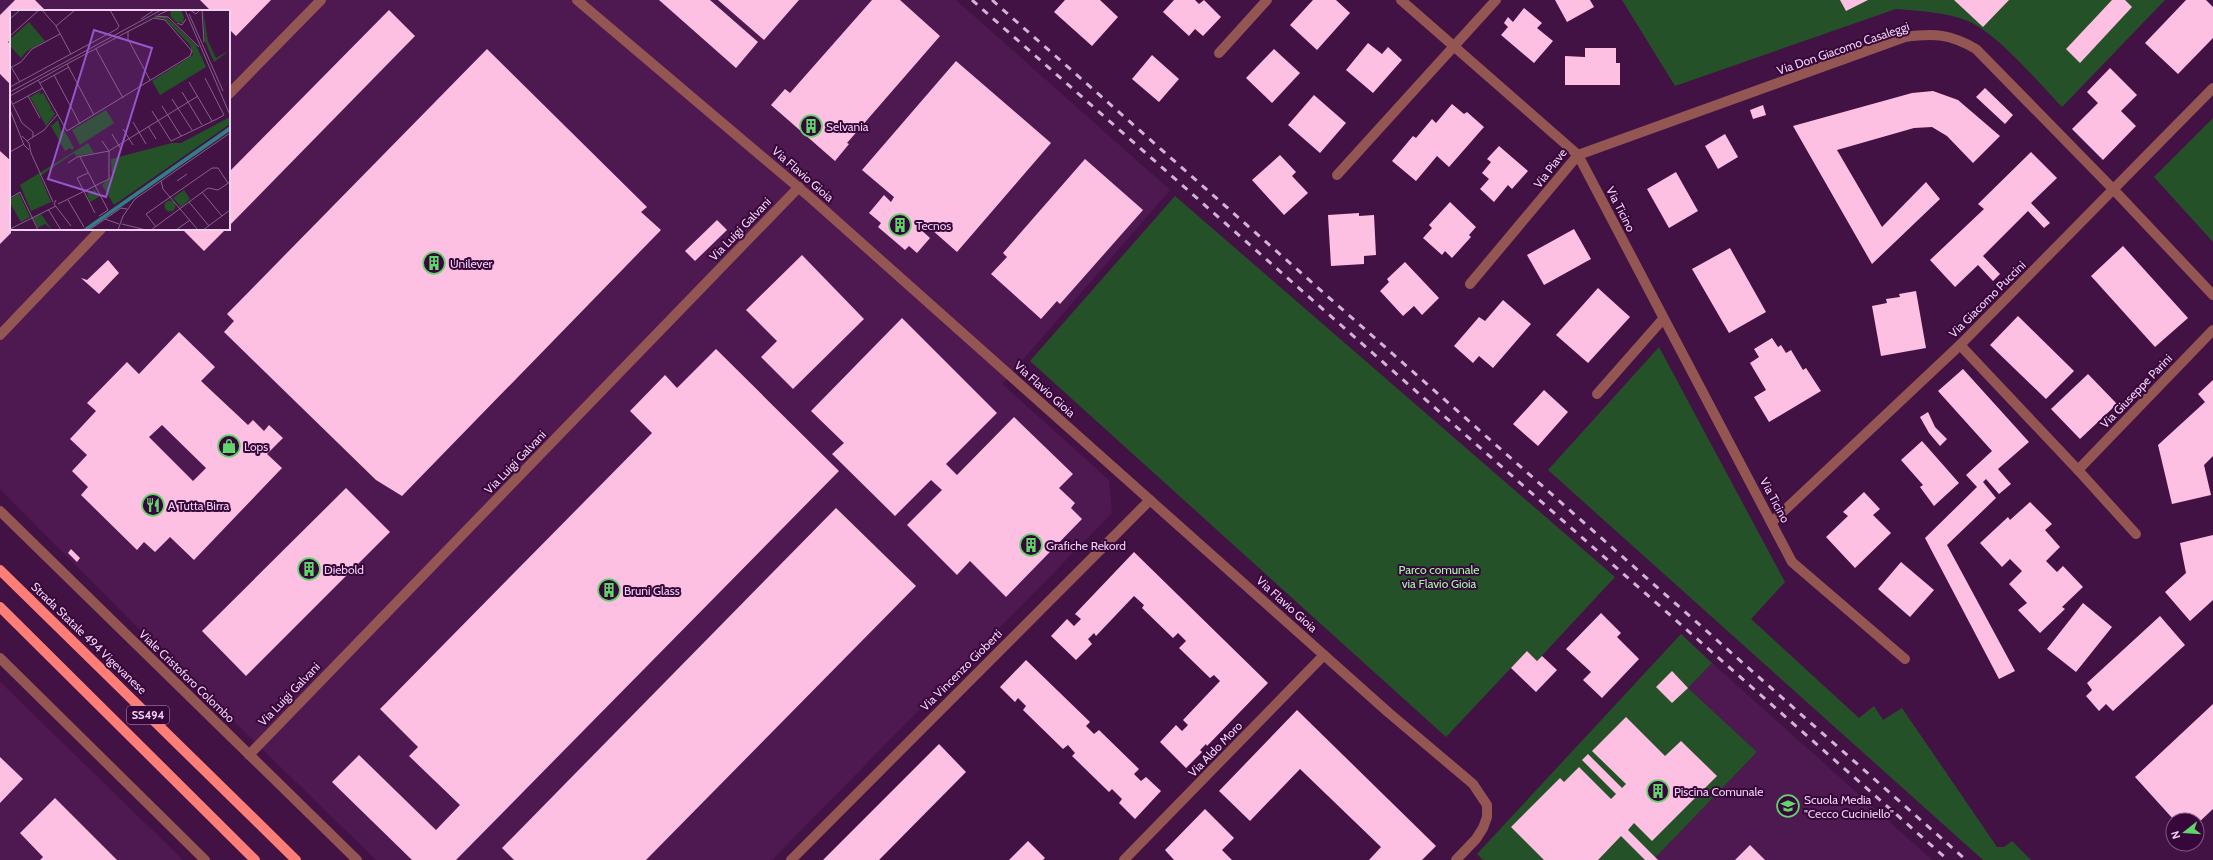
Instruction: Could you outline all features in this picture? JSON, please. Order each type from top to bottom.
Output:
[{"type":"main road","name":"Strada Statale 494 Vigevanese","points":[[0,570],[296,860]]},
{"type":"main road","name":"SS494","points":[[0,607],[255,860]]},
{"type":"street","points":[[230,93],[321,0]]},
{"type":"street","name":"Via Flavio Gioia","points":[[577,0],[799,187],[1324,655],[1473,784],[1487,805],[1487,817],[1476,840],[1456,860]]},
{"type":"street","points":[[1219,53],[1267,0]]},
{"type":"street","name":"Via Piave","points":[[1401,0],[1578,155],[1470,284]]},
{"type":"street","points":[[1338,175],[1496,0]]},
{"type":"street","name":"Via Don Giacomo Casaleggi","points":[[1578,155],[1905,37],[1940,34],[1959,39],[1976,49],[2114,190],[2213,295]]},
{"type":"street","name":"Via Giacomo Puccini","points":[[1772,522],[1960,345],[2213,88]]},
{"type":"street","name":"Via Ticino","points":[[1578,155],[1792,562],[1905,659]]},
{"type":"street","name":"Via Luigi Galvani","points":[[249,754],[799,187]]},
{"type":"street","points":[[0,335],[100,230]]},
{"type":"street","points":[[1597,394],[1663,319]]},
{"type":"street","name":"Via Giuseppe Parini","points":[[2078,470],[2213,330]]},
{"type":"street","points":[[1960,345],[2136,534]]},
{"type":"street","name":"Via Vincenzo Gioberti","points":[[790,860],[1150,500]]},
{"type":"street","name":"Viale Cristoforo Colombo","points":[[0,511],[357,860]]},
{"type":"street","name":"Via Aldo Moro","points":[[1124,860],[1324,655]]},
{"type":"street","points":[[0,658],[205,860]]},
{"type":"shaded area","points":[[0,0],[956,0],[1170,190],[1002,384],[1109,480],[1112,513],[772,860],[376,860],[140,630],[0,489]]},
{"type":"shaded area","name":"Scuola Media \"Cecco Cuciniello\"","points":[[1712,663],[1932,860],[1653,860],[1757,752],[1688,688]]},
{"type":"shaded area","points":[[0,682],[183,860],[0,860]]},
{"type":"green space","points":[[1622,0],[2165,0],[2062,107],[2004,47],[1979,27],[1959,18],[1932,12],[1896,9],[1675,86]]},
{"type":"green space","points":[[2213,118],[2213,242],[2154,177]]},
{"type":"green space","name":"Parco comunale via Flavio Gioia","points":[[1175,196],[1615,577],[1537,661],[1527,651],[1446,737],[1030,361]]},
{"type":"green space","points":[[1659,347],[1785,582],[1751,619],[1859,718],[1874,706],[1883,720],[1902,708],[1997,847],[2004,847],[2012,841],[2031,860],[1983,860],[1548,470]]},
{"type":"green space","points":[[1681,634],[1712,663],[1688,688],[1757,752],[1653,860],[1483,860],[1477,854]]},
{"type":"building","points":[[15,0],[35,0],[45,10],[10,10],[10,40],[8,42],[10,44],[10,84],[0,74],[0,15]]},
{"type":"building","points":[[200,0],[271,0],[236,36],[230,30],[230,10],[210,10]]},
{"type":"building","points":[[659,0],[710,0],[758,42],[736,68]]},
{"type":"building","points":[[718,0],[799,0],[764,40]]},
{"type":"building","points":[[872,0],[900,0],[940,36],[847,143],[849,144],[835,161],[771,105],[785,89],[790,93]]},
{"type":"building","points":[[1065,0],[1100,0],[1118,17],[1092,46],[1054,12]]},
{"type":"building","points":[[1174,0],[1195,0],[1199,4],[1204,0],[1221,17],[1203,36],[1195,29],[1189,36],[1163,12]]},
{"type":"building","points":[[1313,0],[1336,0],[1350,13],[1317,50],[1290,25]]},
{"type":"building","points":[[1555,0],[1590,0],[1594,7],[1567,22]]},
{"type":"building","points":[[1840,0],[1868,0],[1846,11]]},
{"type":"building","points":[[1954,0],[2009,0],[1983,27]]},
{"type":"building","points":[[2112,0],[2125,0],[2132,7],[2080,63],[2066,49]]},
{"type":"building","points":[[2186,0],[2206,0],[2213,7],[2213,38],[2178,74],[2145,43]]},
{"type":"building","points":[[1524,8],[1542,23],[1537,28],[1553,41],[1534,63],[1501,35],[1508,27],[1504,23],[1508,17],[1513,22]]},
{"type":"building","points":[[389,10],[415,36],[230,225],[230,171]]},
{"type":"building","points":[[1368,43],[1382,54],[1388,47],[1402,60],[1373,93],[1346,70]]},
{"type":"building","points":[[1585,48],[1616,48],[1616,63],[1620,63],[1620,85],[1565,85],[1565,56],[1585,57]]},
{"type":"building","name":"Unilever","points":[[487,49],[647,207],[641,212],[661,230],[402,496],[376,480],[224,332],[234,321],[227,314]]},
{"type":"building","points":[[1274,49],[1300,73],[1272,103],[1246,78]]},
{"type":"building","points":[[1152,55],[1179,79],[1159,102],[1132,79]]},
{"type":"building","points":[[956,61],[1051,143],[957,252],[923,222],[919,228],[930,238],[917,253],[909,246],[905,250],[878,227],[881,223],[869,213],[884,195],[891,202],[894,197],[862,170]]},
{"type":"building","points":[[2110,68],[2137,95],[2121,111],[2136,126],[2103,160],[2072,129],[2098,103],[2087,92]]},
{"type":"building","points":[[1985,88],[2013,115],[2005,124],[1976,97]]},
{"type":"building","points":[[1933,91],[1958,100],[2000,136],[1973,163],[1947,136],[1932,127],[1914,128],[1837,150],[1882,227],[1926,182],[1940,199],[1872,264],[1793,126],[1912,93]]},
{"type":"building","points":[[1314,95],[1346,123],[1320,153],[1288,125]]},
{"type":"building","points":[[1452,104],[1464,114],[1467,112],[1484,127],[1449,167],[1437,156],[1416,181],[1392,161],[1413,136],[1416,138],[1432,119],[1436,123]]},
{"type":"building","points":[[1763,105],[1766,115],[1753,119],[1750,110]]},
{"type":"building","points":[[1725,134],[1738,157],[1718,169],[1705,146]]},
{"type":"building","points":[[1499,146],[1528,171],[1512,189],[1508,185],[1494,202],[1480,189],[1489,179],[1482,173],[1491,162],[1487,159]]},
{"type":"building","points":[[0,151],[10,160],[11,233],[0,244]]},
{"type":"building","points":[[2031,152],[2057,178],[2031,203],[2050,223],[2044,228],[2028,211],[1983,256],[2000,274],[1993,281],[1978,265],[1955,287],[1930,260],[1984,209],[1978,204]]},
{"type":"building","points":[[1280,155],[1296,172],[1292,176],[1308,193],[1284,215],[1252,180]]},
{"type":"building","points":[[1085,159],[1143,210],[1060,304],[1057,301],[1041,319],[991,274],[1007,257],[1003,253]]},
{"type":"building","points":[[1676,172],[1698,211],[1669,228],[1647,189]]},
{"type":"building","points":[[1450,202],[1476,227],[1469,235],[1471,237],[1452,258],[1445,251],[1442,255],[1423,238],[1432,228],[1429,225]]},
{"type":"building","points":[[1359,213],[1359,216],[1374,215],[1376,255],[1364,256],[1364,264],[1331,266],[1328,215]]},
{"type":"building","points":[[717,220],[727,230],[695,261],[685,251]]},
{"type":"building","points":[[1574,229],[1591,259],[1544,285],[1527,255]]},
{"type":"building","points":[[183,230],[225,230],[204,251]]},
{"type":"building","points":[[2123,246],[2188,318],[2155,347],[2091,276]]},
{"type":"building","points":[[1730,248],[1766,312],[1729,333],[1692,269]]},
{"type":"building","points":[[802,255],[864,319],[793,389],[761,357],[777,341],[746,310]]},
{"type":"building","points":[[108,260],[119,273],[99,294],[81,278],[87,280]]},
{"type":"building","points":[[1405,262],[1439,298],[1422,315],[1414,306],[1403,316],[1380,291],[1389,282],[1387,279]]},
{"type":"building","points":[[1598,288],[1630,317],[1588,363],[1556,335]]},
{"type":"building","points":[[1916,291],[1926,348],[1881,356],[1872,306],[1887,303],[1886,299],[1900,297],[1899,294]]},
{"type":"building","points":[[1503,300],[1531,324],[1493,368],[1479,356],[1473,363],[1454,346],[1479,317],[1485,321]]},
{"type":"building","points":[[2018,316],[2074,371],[2046,399],[1990,345]]},
{"type":"building","points":[[902,318],[997,413],[946,464],[957,475],[1014,417],[1073,474],[1059,488],[1075,503],[1071,508],[1082,519],[1006,597],[970,561],[957,575],[907,525],[942,490],[931,480],[895,516],[832,454],[844,443],[811,411]]},
{"type":"building","name":"Lops","points":[[179,332],[215,367],[201,381],[248,425],[253,420],[264,431],[269,425],[283,438],[267,454],[282,468],[194,560],[170,537],[155,552],[144,542],[137,550],[81,495],[88,487],[72,471],[87,455],[70,439],[96,411],[87,403],[127,362],[139,374]],"holes":[[[162,425],[206,468],[193,481],[149,437]]]},
{"type":"building","points":[[1772,338],[1778,347],[1781,345],[1786,353],[1791,350],[1803,370],[1806,368],[1821,391],[1769,422],[1754,397],[1766,390],[1750,363],[1759,357],[1754,349]]},
{"type":"building","name":"Bruni Glass","points":[[716,349],[839,471],[456,860],[412,860],[332,782],[359,755],[436,830],[460,805],[409,756],[418,747],[380,709],[652,433],[630,411],[665,375],[677,388]]},
{"type":"building","points":[[1963,369],[2029,442],[1998,469],[2011,484],[1999,494],[1986,479],[1983,482],[1996,498],[1947,545],[2015,671],[1999,679],[1925,538],[1977,487],[1966,475],[1992,451],[1938,391]]},
{"type":"building","points":[[2088,374],[2117,404],[2080,439],[2051,409]]},
{"type":"building","points":[[2213,380],[2213,456],[2204,465],[2211,495],[2172,504],[2158,445],[2205,402],[2198,394]]},
{"type":"building","points":[[1544,390],[1568,412],[1538,446],[1513,424]]},
{"type":"building","points":[[1928,412],[1935,427],[1947,439],[1940,446],[1929,433],[1920,417]]},
{"type":"building","points":[[1922,441],[1959,483],[1934,506],[1920,487],[1923,485],[1901,460]]},
{"type":"building","name":"Diebold","points":[[346,488],[390,532],[246,676],[202,631]]},
{"type":"building","points":[[1864,492],[1880,509],[1873,515],[1891,533],[1855,568],[1826,537],[1848,516],[1843,512]]},
{"type":"building","points":[[2030,502],[2052,524],[2045,530],[2060,547],[2046,561],[2057,572],[2063,566],[2083,587],[2062,607],[2065,609],[2040,633],[2018,610],[2027,603],[2009,584],[2022,571],[2010,559],[2002,567],[1980,543],[2008,517],[2010,520]]},
{"type":"building","points":[[836,508],[916,586],[646,860],[514,860],[502,848]]},
{"type":"building","points":[[2213,535],[2213,600],[2190,621],[2165,592],[2186,573],[2180,543]]},
{"type":"building","points":[[71,549],[80,558],[77,562],[68,553]]},
{"type":"building","points":[[1134,552],[1268,683],[1207,746],[1206,744],[1200,750],[1202,752],[1186,768],[1160,742],[1176,725],[1182,731],[1188,725],[1183,720],[1220,681],[1214,675],[1210,678],[1179,648],[1186,641],[1178,633],[1173,638],[1142,608],[1144,605],[1134,596],[1096,636],[1094,633],[1088,639],[1092,644],[1076,660],[1051,636],[1067,619],[1074,626],[1081,619],[1075,614]]},
{"type":"building","points":[[1901,562],[1934,590],[1910,617],[1878,589]]},
{"type":"building","points":[[2083,603],[2112,627],[2076,672],[2047,649]]},
{"type":"building","points":[[1601,613],[1621,633],[1617,637],[1639,659],[1602,698],[1583,680],[1591,672],[1566,649]]},
{"type":"building","points":[[2160,616],[2185,645],[2113,711],[2106,704],[2099,711],[2086,696],[2092,690],[2087,683]]},
{"type":"building","points":[[1527,651],[1537,661],[1542,656],[1557,670],[1536,692],[1511,668]]},
{"type":"building","points":[[1026,660],[1090,722],[1086,726],[1094,734],[1099,730],[1139,769],[1134,774],[1141,781],[1146,777],[1161,791],[1135,819],[1119,803],[1122,799],[1112,789],[1109,792],[1072,756],[1075,753],[1068,745],[1063,749],[1023,710],[1026,706],[1018,698],[1015,702],[1000,687]]},
{"type":"building","points":[[1672,671],[1688,688],[1672,703],[1656,687]]},
{"type":"building","points":[[2213,704],[2213,809],[2205,816],[2205,812],[2167,812],[2135,777]]},
{"type":"building","points":[[1297,710],[1436,846],[1422,860],[1369,860],[1381,847],[1300,769],[1250,821],[1219,791]]},
{"type":"building","name":"Piscina Comunale","points":[[1626,717],[1665,756],[1681,741],[1717,776],[1652,841],[1634,823],[1628,830],[1658,860],[1645,860],[1621,836],[1598,860],[1544,860],[1511,827],[1560,778],[1564,782],[1579,767],[1611,799],[1616,794],[1582,760],[1588,754],[1622,788],[1626,784],[1592,751]]},
{"type":"building","points":[[939,744],[966,772],[879,860],[823,860]]},
{"type":"building","points":[[0,757],[23,779],[0,803]]},
{"type":"building","points":[[55,798],[117,860],[40,860],[43,857],[20,833]]},
{"type":"building","points":[[1205,809],[1234,838],[1222,850],[1232,860],[1174,860],[1165,850]]},
{"type":"building","points":[[1028,841],[1045,858],[1043,860],[1009,860]]},
{"type":"building","points":[[1750,845],[1765,860],[1735,860]]},
{"type":"railway","points":[[972,0],[1948,860]]},
{"type":"railway","points":[[992,0],[1966,860]]},
{"type":"place","name":"Selvania","points":[[811,126]]},
{"type":"place","name":"Tecnos","points":[[900,225]]},
{"type":"place","name":"Unilever","points":[[434,263]]},
{"type":"place","name":"Lops","points":[[229,446]]},
{"type":"place","name":"A Tutta Birra","points":[[153,505]]},
{"type":"place","name":"Grafiche Rekord","points":[[1031,545]]},
{"type":"place","name":"Diebold","points":[[309,569]]},
{"type":"place","name":"Bruni Glass","points":[[609,590]]},
{"type":"place","name":"Piscina Comunale","points":[[1658,791]]},
{"type":"place","name":"Scuola Media \"Cecco Cuciniello\"","points":[[1788,806]]}]
